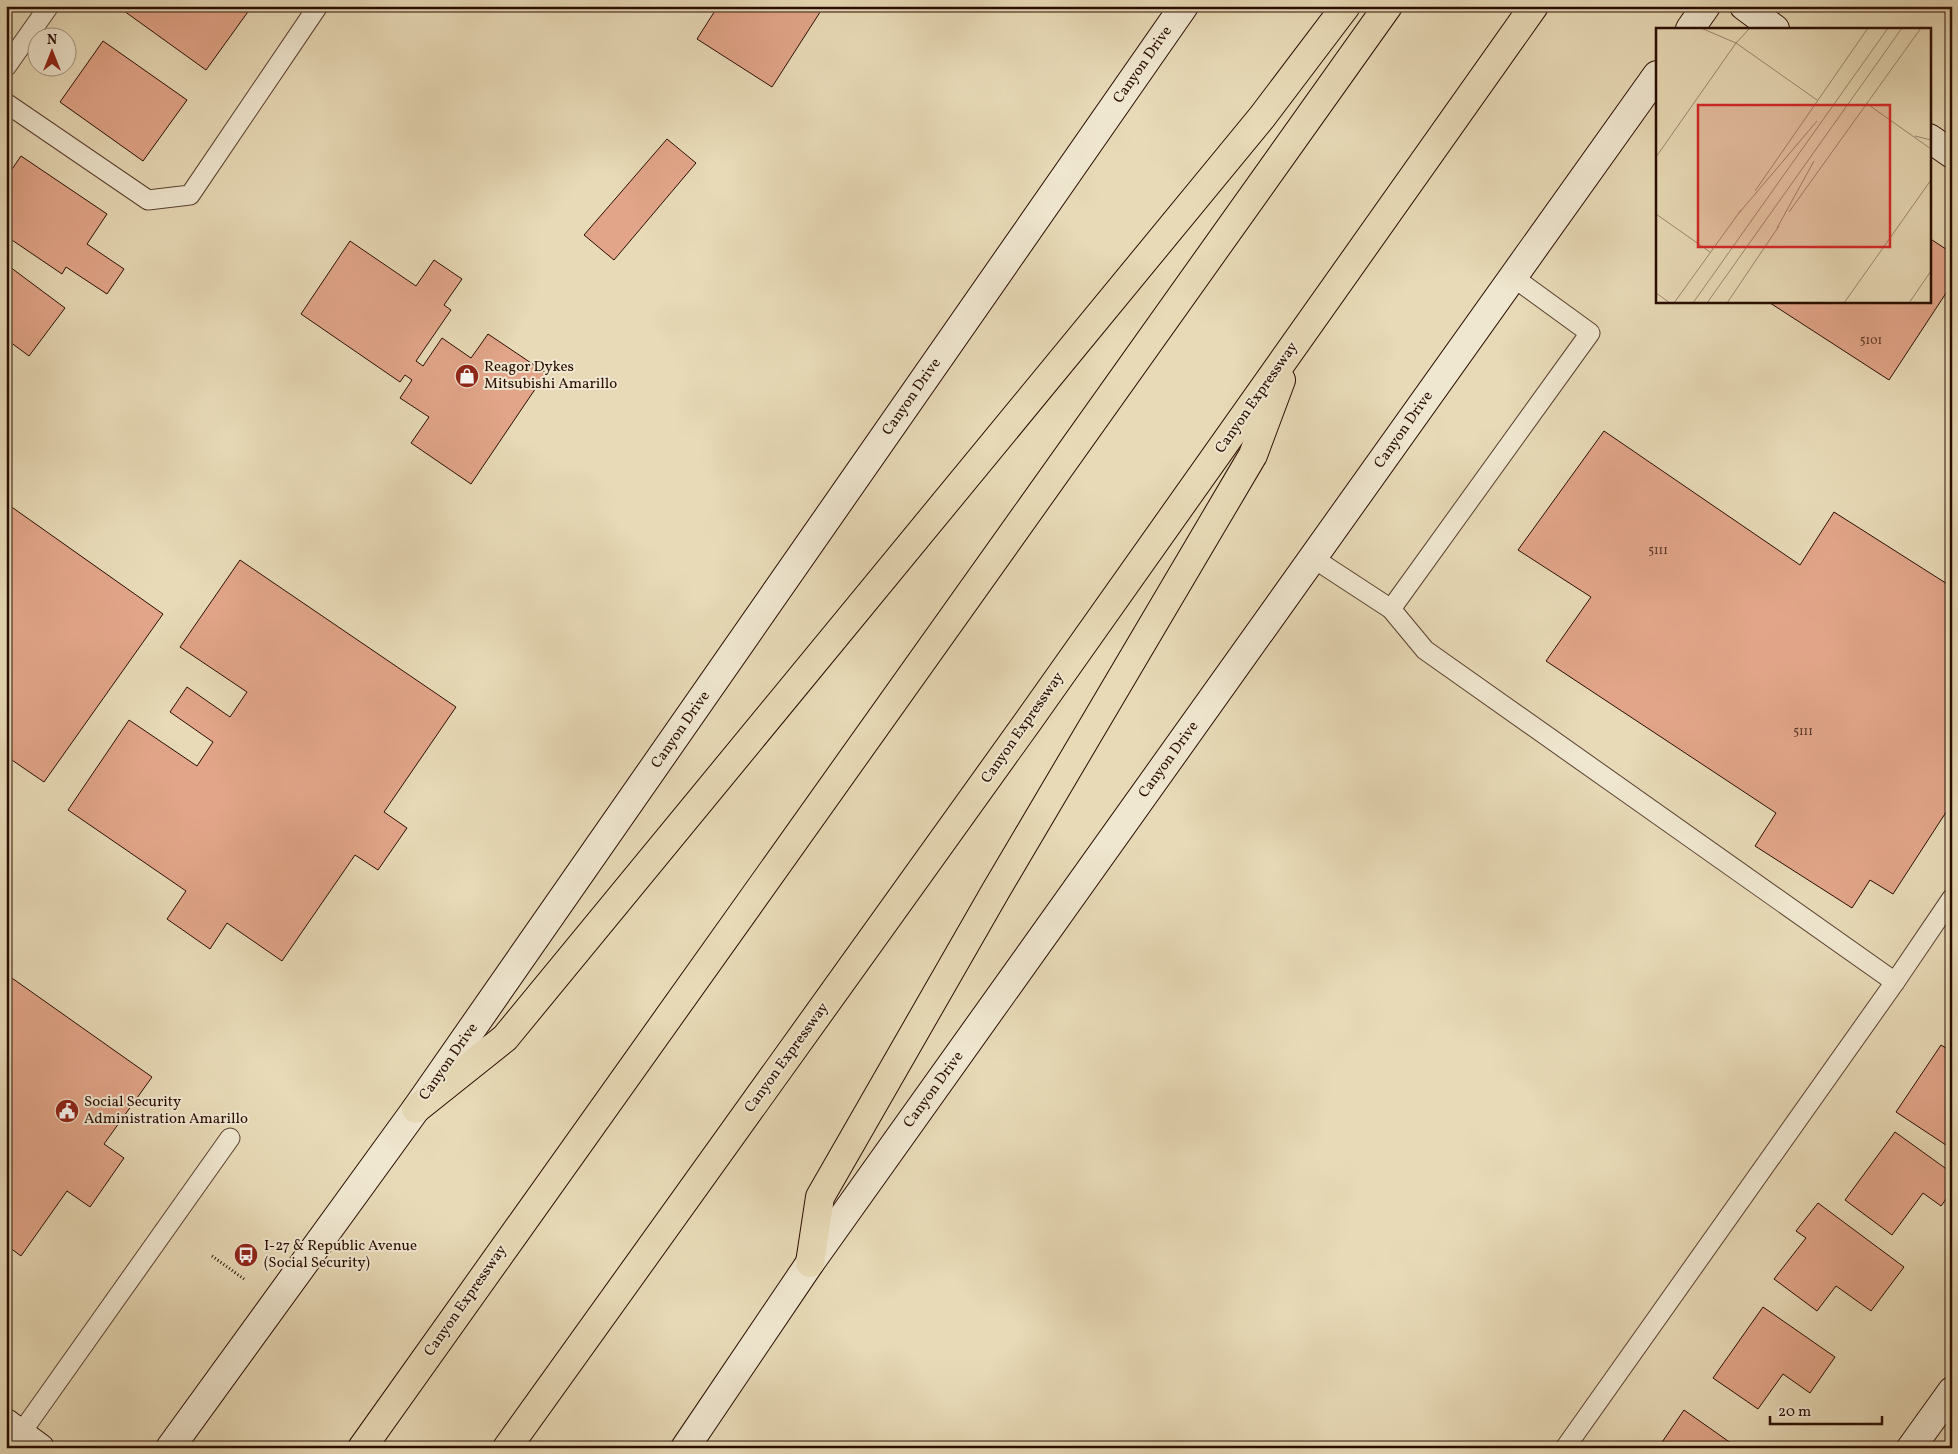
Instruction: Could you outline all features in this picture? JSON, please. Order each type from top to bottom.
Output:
[{"type":"highway","points":[[416,1109],[506,1038],[1262,117],[1346,6]]},
{"type":"highway","name":"Canyon Expressway","points":[[362,1448],[1388,6]]},
{"type":"highway","name":"Canyon Expressway","points":[[507,1448],[1029,720],[1534,6]]},
{"type":"highway","points":[[810,1263],[820,1197],[995,892],[1253,455],[1293,347]]},
{"type":"main road","name":"Canyon Drive","points":[[170,1448],[416,1109],[1184,6]]},
{"type":"main road","points":[[1691,28],[1706,6]]},
{"type":"main road","points":[[1744,6],[1774,28]]},
{"type":"main road","name":"Canyon Drive","points":[[685,1448],[810,1263],[1656,76]]},
{"type":"main road","points":[[1930,139],[1952,154]]},
{"type":"main road","points":[[1911,1448],[1952,1391]]},
{"type":"lane","points":[[6,67],[49,6]]},
{"type":"lane","points":[[6,103],[148,200],[190,195],[318,6]]},
{"type":"lane","points":[[1391,610],[1590,333],[1513,277]]},
{"type":"lane","points":[[1313,558],[1391,610],[1426,650],[1895,982]]},
{"type":"lane","points":[[1565,1448],[1895,982],[1952,898]]},
{"type":"lane","points":[[22,1435],[230,1138]]},
{"type":"path","points":[[212,1256],[244,1279]]},
{"type":"building","points":[[128,6],[245,6],[250,9],[206,70],[124,11]]},
{"type":"building","points":[[718,6],[824,6],[772,87],[697,39]]},
{"type":"building","points":[[103,41],[187,100],[143,161],[60,102]]},
{"type":"building","points":[[667,139],[696,163],[614,260],[584,235]]},
{"type":"building","points":[[21,156],[107,214],[87,244],[124,269],[107,294],[66,267],[62,274],[6,236],[6,178]]},
{"type":"building","points":[[1930,239],[1952,253],[1952,284],[1889,380],[1769,302],[1930,302]]},
{"type":"building","points":[[350,241],[416,286],[434,260],[462,279],[444,305],[451,310],[416,361],[423,366],[442,338],[471,358],[488,334],[546,373],[471,484],[411,443],[429,417],[400,398],[412,380],[405,375],[400,382],[301,314]]},
{"type":"building","points":[[6,264],[65,308],[29,356],[6,339]]},
{"type":"building","points":[[1604,431],[1800,565],[1834,512],[1952,587],[1952,803],[1893,894],[1870,880],[1852,908],[1755,846],[1776,813],[1546,661],[1591,597],[1518,550]]},
{"type":"building","points":[[6,503],[163,614],[44,782],[6,756]]},
{"type":"building","points":[[240,560],[456,707],[384,812],[407,828],[378,870],[355,855],[282,961],[227,923],[210,949],[167,919],[186,891],[68,810],[129,720],[197,766],[213,742],[170,712],[187,687],[230,717],[247,692],[180,647]]},
{"type":"building","name":"Social Security Administration Amarillo","points":[[9,976],[152,1077],[104,1144],[124,1158],[90,1207],[67,1191],[21,1256],[6,1245],[6,980]]},
{"type":"building","points":[[1941,1045],[1952,1052],[1952,1149],[1896,1112]]},
{"type":"building","points":[[1895,1132],[1952,1173],[1952,1191],[1941,1206],[1923,1193],[1892,1235],[1845,1200]]},
{"type":"building","points":[[1818,1203],[1904,1267],[1871,1311],[1836,1286],[1817,1311],[1774,1279],[1806,1238],[1796,1231]]},
{"type":"building","points":[[1763,1307],[1835,1357],[1810,1393],[1783,1374],[1758,1409],[1713,1378]]},
{"type":"building","points":[[1684,1410],[1738,1448],[1658,1448]]},
{"type":"place","name":"Reagor Dykes Mitsubishi Amarillo","points":[[467,376]]},
{"type":"place","name":"Social Security Administration Amarillo","points":[[67,1111]]},
{"type":"place","name":"I-27 & Republic Avenue (Social Security)","points":[[246,1255]]}]
